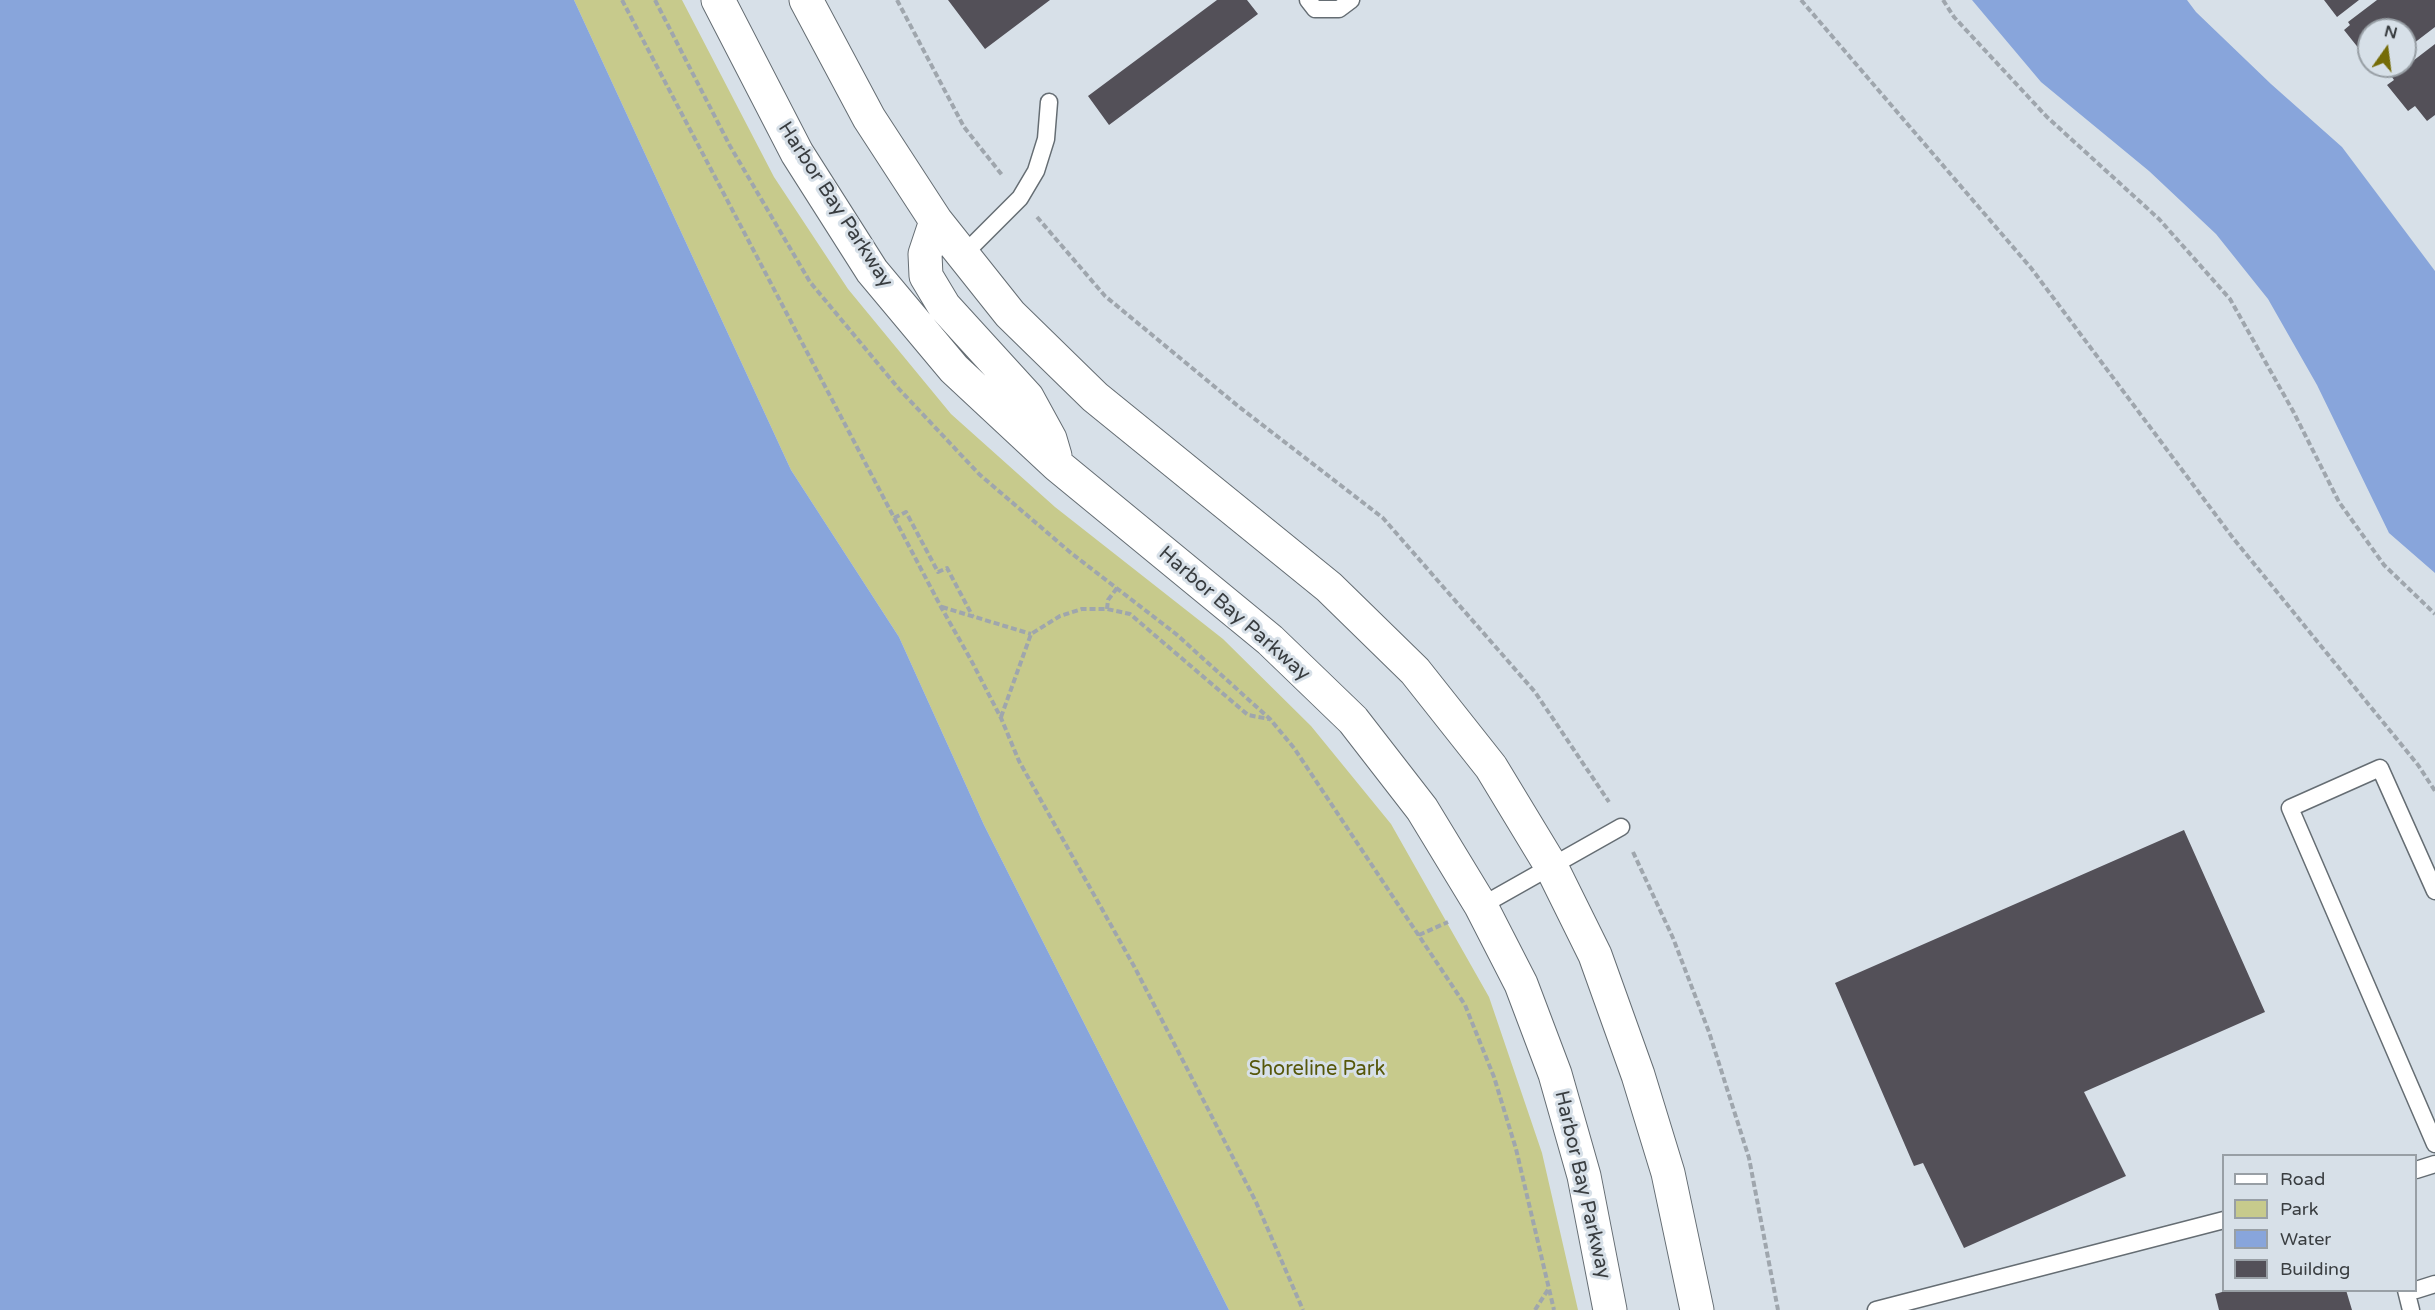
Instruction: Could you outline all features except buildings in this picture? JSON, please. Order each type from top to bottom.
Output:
[{"type":"main road","name":"Harbor Bay Parkway","points":[[718,0],[797,153],[872,271],[954,369],[1057,465],[1270,640],[1353,720],[1422,809],[1481,906],[1521,984],[1555,1074],[1584,1176],[1611,1310]]},
{"type":"main road","points":[[806,0],[868,118],[936,222],[1010,314],[1095,397],[1329,587],[1415,671],[1491,767],[1551,866],[1595,955],[1638,1076],[1668,1173],[1698,1310]]},
{"type":"main road","points":[[936,222],[925,254],[926,276],[944,306],[1027,397],[1050,439],[1057,465]]},
{"type":"lane","points":[[1308,0],[1315,9],[1339,9],[1351,0]]},
{"type":"lane","points":[[963,255],[1020,198],[1036,171],[1046,139],[1049,102]]},
{"type":"lane","points":[[2435,891],[2380,768],[2290,808],[2435,1144]]},
{"type":"lane","points":[[1481,906],[1621,827]]},
{"type":"lane","points":[[2417,1169],[2435,1164]]},
{"type":"lane","points":[[1876,1310],[2222,1220]]},
{"type":"lane","points":[[2417,1289],[2435,1284]]},
{"type":"lane","points":[[2411,1292],[2411,1310]]},
{"type":"path","points":[[622,0],[1001,718],[1019,761],[1135,968],[1256,1202],[1303,1310]]},
{"type":"path","points":[[655,0],[730,146],[810,282],[899,389],[979,474],[1071,553],[1176,634],[1270,719],[1294,748],[1465,1005],[1494,1077],[1516,1149],[1554,1310]]},
{"type":"path","points":[[1801,0],[2031,268],[2233,538],[2418,765],[2435,791]]},
{"type":"path","points":[[1942,0],[1954,17],[2047,117],[2159,219],[2230,299],[2293,411],[2339,502],[2384,565],[2435,614]]},
{"type":"path","points":[[894,518],[906,512],[938,572],[947,568],[973,617]]},
{"type":"path","points":[[1107,609],[1108,600],[1117,588]]},
{"type":"path","points":[[941,607],[1031,634]]},
{"type":"path","points":[[1001,718],[1031,634],[1060,616],[1082,609],[1107,609],[1130,614],[1248,715],[1270,719]]},
{"type":"path","points":[[1535,1310],[1549,1288]]},
{"type":"green space","name":"Shoreline Park","points":[[574,0],[682,0],[774,177],[848,289],[951,414],[1055,507],[1223,639],[1311,726],[1391,824],[1489,997],[1542,1153],[1578,1310],[1229,1310],[984,825],[899,637],[791,470]]},
{"type":"water","points":[[0,0],[574,0],[791,470],[899,637],[984,825],[1229,1310],[0,1310]]},
{"type":"water","points":[[1972,0],[2187,0],[2196,12],[2271,84],[2342,147],[2435,271],[2435,573],[2389,533],[2317,385],[2268,299],[2216,234],[2149,171],[2041,82]]}]
